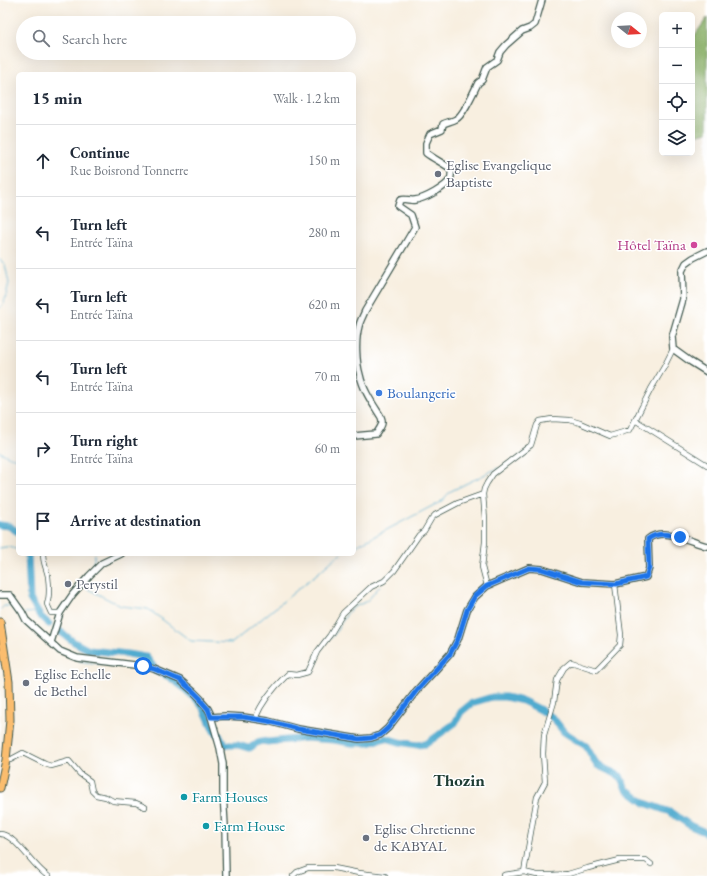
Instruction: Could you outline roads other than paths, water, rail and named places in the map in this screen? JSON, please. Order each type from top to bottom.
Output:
[{"type":"main road","points":[[0,622],[9,682],[10,720],[6,760],[0,788]]},
{"type":"street","points":[[356,436],[376,434],[383,421],[366,391],[360,376],[357,358],[357,344],[359,326],[365,311],[415,227],[411,215],[398,206],[400,200],[404,199],[413,201],[422,198],[446,184],[451,178],[451,169],[426,153],[426,143],[430,134],[442,129],[443,124],[456,119],[462,113],[478,83],[482,80],[487,67],[497,60],[500,52],[506,45],[522,31],[535,24],[542,0]]},
{"type":"street","points":[[487,586],[482,567],[485,542],[483,494],[487,483],[494,474],[531,445],[537,425],[540,421],[552,419],[580,422],[610,436],[630,430],[673,349],[672,337],[683,299],[682,271],[686,263],[707,251]]},
{"type":"street","points":[[673,349],[707,372]]},
{"type":"street","points":[[635,420],[707,466]]},
{"type":"street","points":[[255,719],[261,705],[285,676],[288,674],[297,675],[308,672],[317,652],[343,613],[371,587],[384,581],[394,571],[419,535],[424,531],[431,519],[458,503],[483,494]]},
{"type":"street","points":[[211,717],[255,719],[298,729],[359,739],[371,738],[380,735],[388,728],[417,690],[450,654],[458,639],[467,610],[475,596],[487,586],[529,568],[542,569],[582,582],[616,584],[646,577],[649,568],[648,539],[652,537],[668,534],[707,546]]},
{"type":"street","points":[[43,556],[48,576],[49,601],[47,604],[51,613],[60,613]]},
{"type":"street","points":[[52,642],[60,613],[73,594],[102,563],[117,556]]},
{"type":"street","points":[[524,872],[537,797],[545,782],[543,754],[544,735],[554,702],[557,680],[564,668],[571,662],[596,670],[620,645],[621,635],[616,584]]},
{"type":"street","points":[[0,595],[10,596],[26,620],[52,642],[60,651],[77,658],[154,669],[180,680],[201,699],[208,709],[211,717],[223,764],[226,876]]},
{"type":"street","points":[[6,760],[10,760],[22,753],[51,766],[69,761],[80,774],[90,781],[92,791],[96,795],[106,797],[113,801],[136,803],[145,807]]},
{"type":"street","points":[[0,834],[3,834],[18,844],[32,862],[48,876]]},
{"type":"street","points":[[504,876],[524,872],[537,875],[568,874],[620,860],[646,860],[651,864]]},
{"type":"street","points":[[293,876],[297,872],[308,868],[334,868],[385,876]]},
{"type":"waterway","points":[[0,260],[5,264],[9,283],[4,303],[0,308]]},
{"type":"waterway","points":[[0,452],[16,458]]},
{"type":"waterway","points":[[356,546],[442,501],[451,491],[498,468]]},
{"type":"waterway","points":[[0,525],[9,526],[16,531]]},
{"type":"waterway","points":[[0,548],[9,547],[16,549]]},
{"type":"waterway","points":[[28,556],[30,599],[40,616],[49,624]]},
{"type":"waterway","points":[[92,569],[95,556]]},
{"type":"waterway","points":[[89,580],[88,589],[121,606],[148,609],[191,641],[232,643],[338,556]]},
{"type":"waterway","points":[[329,640],[351,609],[368,600],[380,586]]},
{"type":"waterway","points":[[1,609],[4,606],[10,606],[19,615],[21,614]]},
{"type":"waterway","points":[[25,613],[38,612]]},
{"type":"waterway","points":[[57,629],[74,642],[89,650],[146,657],[153,666],[154,670],[169,677],[199,702],[214,731],[227,745],[238,745],[250,748],[262,741],[268,742],[306,738],[352,743],[369,743],[386,738],[417,745],[426,744],[455,723],[461,712],[472,703],[492,697],[505,697],[523,701],[553,718],[564,732],[586,746],[597,765],[620,776],[626,789],[645,803],[670,812],[691,826],[707,833]]},
{"type":"waterway","points":[[79,661],[100,664]]},
{"type":"waterway","points":[[109,665],[155,672]]},
{"type":"place","name":"Eglise Evangelique Baptiste","points":[[438,174]]},
{"type":"place","name":"Hôtel Taïna","points":[[694,245]]},
{"type":"place","name":"Boulangerie","points":[[379,393]]},
{"type":"place","name":"Perystil","points":[[68,584]]},
{"type":"place","name":"Eglise Echelle de Bethel","points":[[26,683]]},
{"type":"place","name":"Farm Houses","points":[[184,797]]},
{"type":"place","name":"Farm House","points":[[206,826]]},
{"type":"place","name":"Eglise Chretienne de KABYAL","points":[[366,838]]},
{"type":"district","name":"Thozin","points":[[459,780]]}]
